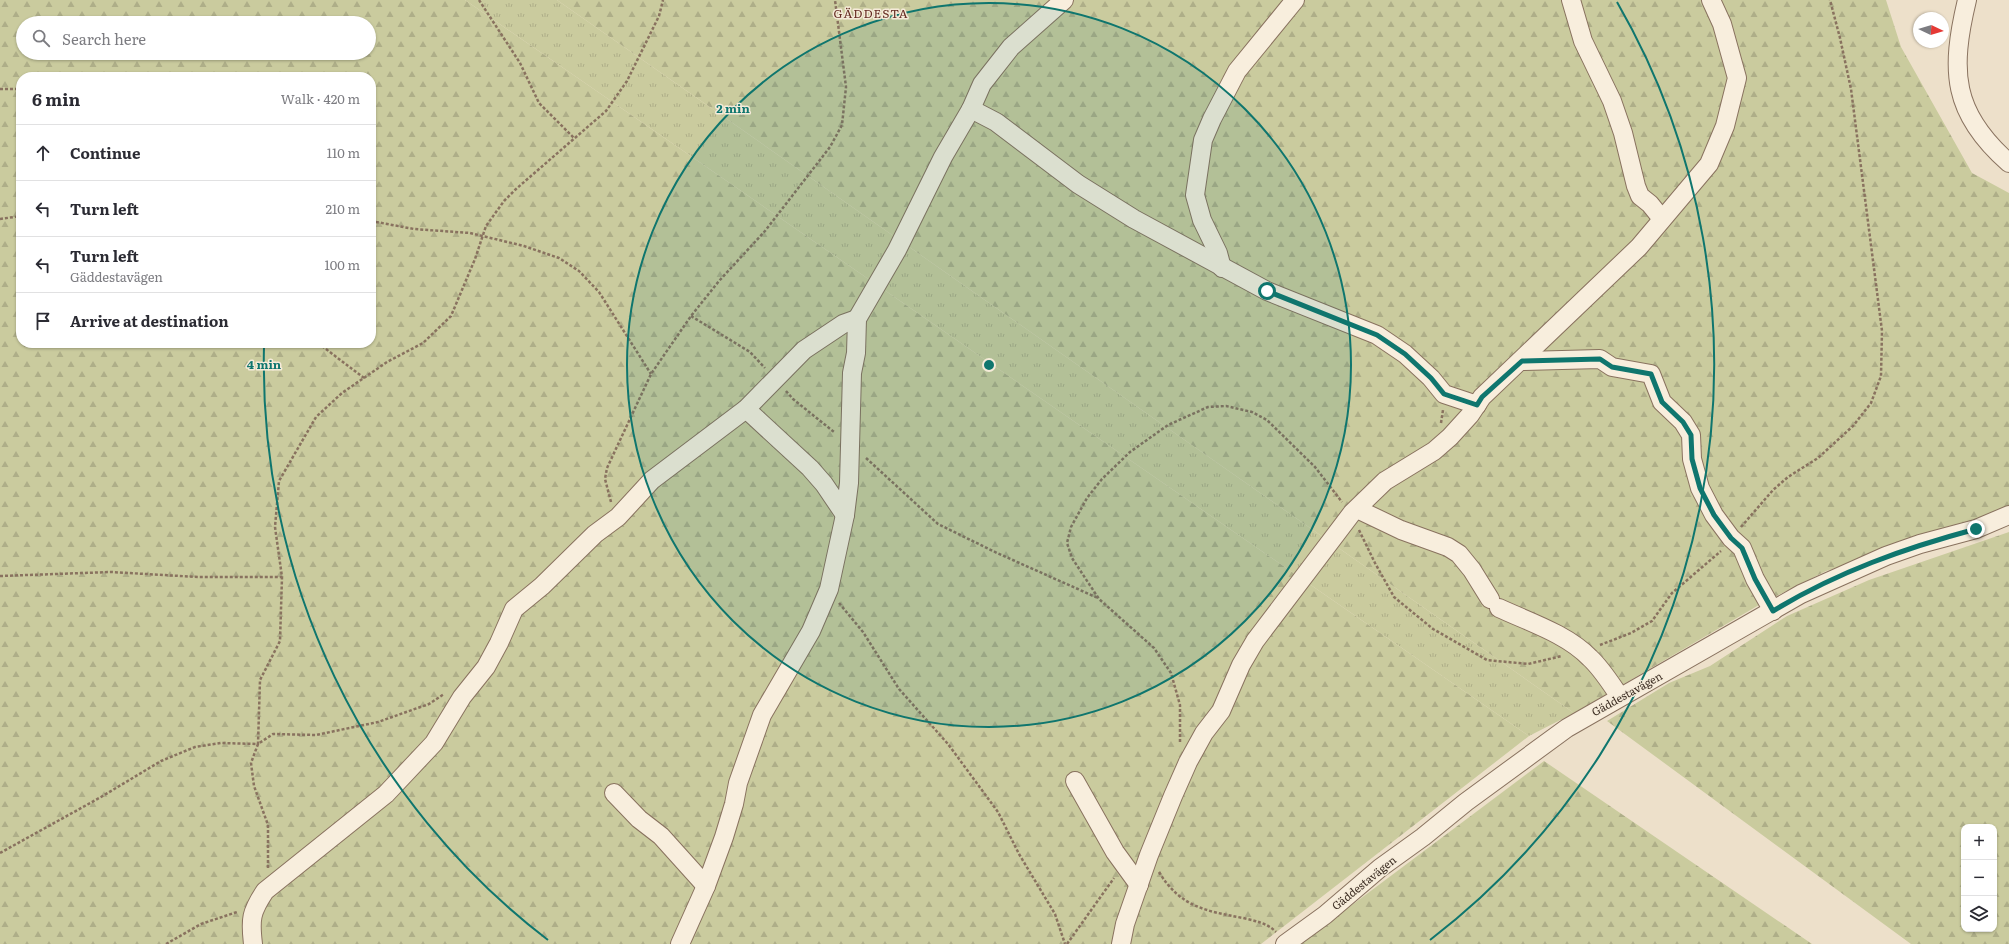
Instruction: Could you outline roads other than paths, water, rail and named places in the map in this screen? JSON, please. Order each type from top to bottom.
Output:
[{"type":"street","points":[[680,944],[706,886],[724,837],[744,765],[762,715],[811,631],[829,590],[845,515],[849,483],[852,372],[856,353],[857,319],[897,250],[942,157],[971,109],[982,84],[1011,47],[1064,0]]},
{"type":"street","points":[[1222,268],[1218,253],[1202,220],[1195,195],[1204,140],[1212,119],[1237,71],[1295,0]]},
{"type":"street","points":[[1570,0],[1584,41],[1612,101],[1623,133],[1636,186],[1640,196],[1650,204],[1662,220]]},
{"type":"street","points":[[1121,944],[1125,924],[1149,856],[1188,762],[1204,734],[1221,710],[1241,665],[1276,612],[1354,511],[1385,481],[1429,454],[1450,437],[1482,397],[1522,361],[1600,283],[1623,264],[1709,164],[1725,126],[1734,97],[1737,78],[1722,24],[1711,0]]},
{"type":"street","points":[[1967,0],[1957,63],[1957,82],[1964,106],[1973,124],[1990,146],[2009,163]]},
{"type":"street","points":[[971,109],[1001,126],[1078,184],[1222,268],[1267,291],[1377,335],[1405,354],[1431,378],[1444,394],[1477,405]]},
{"type":"street","points":[[253,944],[251,927],[253,911],[265,891],[386,794],[434,743],[462,697],[486,667],[499,643],[514,609],[542,586],[595,534],[618,517],[652,480],[746,409],[804,350],[843,324],[857,319]]},
{"type":"street","points":[[1522,361],[1600,359],[1612,367],[1651,374],[1662,402],[1683,422],[1691,435],[1692,459],[1700,488],[1714,515],[1732,539],[1742,548],[1755,579],[1773,611]]},
{"type":"street","points":[[746,409],[810,468],[824,484],[845,515]]},
{"type":"street","points":[[1354,511],[1448,547],[1459,554],[1472,570],[1495,604],[1560,636],[1582,651],[1590,658],[1620,697]]},
{"type":"street","name":"Gäddestavägen","points":[[1286,943],[1325,915],[1380,868],[1544,743],[1620,697],[1801,594],[1886,556],[1920,544],[1976,529],[2009,515]]},
{"type":"street","points":[[1076,781],[1114,852],[1139,885]]},
{"type":"street","points":[[614,793],[638,819],[671,846],[706,886]]},
{"type":"district","name":"GÄDDESTA","points":[[871,14]]}]
